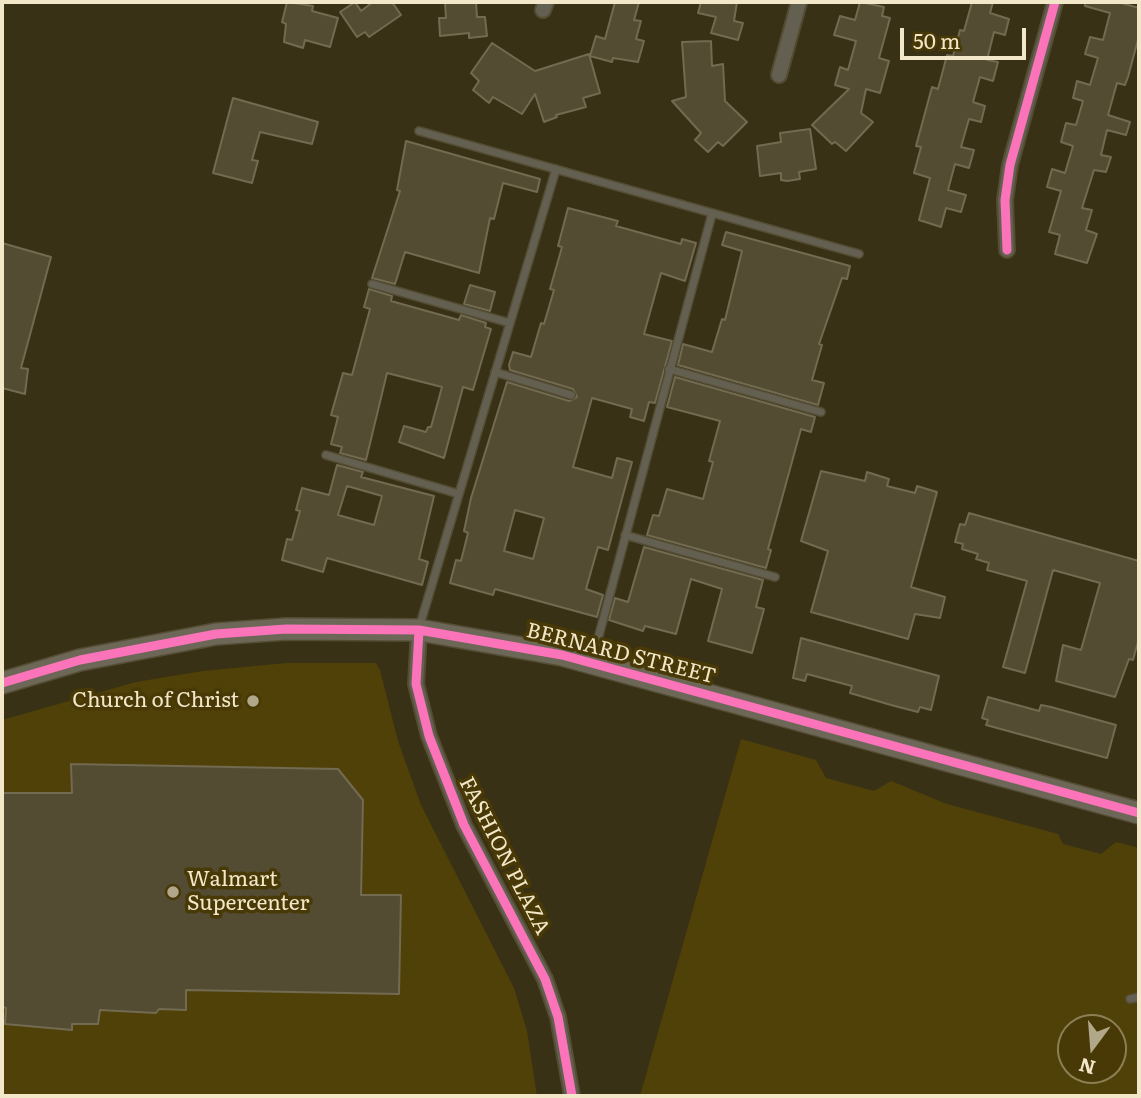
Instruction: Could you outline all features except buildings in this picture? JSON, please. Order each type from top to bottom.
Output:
[{"type":"street","points":[[779,75],[799,2]]},
{"type":"street","points":[[1007,250],[1006,200],[1010,165],[1055,2]]},
{"type":"street","name":"BERNARD STREET","points":[[2,683],[93,657],[216,634],[286,629],[419,630],[562,655],[1139,813]]},
{"type":"street","name":"FASHION PLAZA","points":[[419,630],[416,684],[429,736],[464,825],[545,979],[561,1030],[572,1096]]},
{"type":"lane","points":[[419,131],[859,254]]},
{"type":"lane","points":[[419,630],[556,169]]},
{"type":"lane","points":[[591,665],[712,214]]},
{"type":"lane","points":[[372,284],[510,323]]},
{"type":"lane","points":[[669,369],[821,412]]},
{"type":"lane","points":[[495,372],[571,395]]},
{"type":"lane","points":[[326,456],[459,495]]},
{"type":"lane","points":[[625,535],[775,578]]},
{"type":"lane","points":[[1130,999],[1139,997]]},
{"type":"shaded area","points":[[286,663],[376,663],[398,741],[421,805],[514,988],[527,1031],[537,1096],[2,1096],[2,720],[136,682],[203,671]]},
{"type":"shaded area","points":[[741,739],[816,760],[826,778],[874,791],[891,781],[947,804],[1058,834],[1063,844],[1101,854],[1116,842],[1139,848],[1139,1096],[640,1096]]},
{"type":"cycle path","points":[[1007,250],[1005,200],[1010,165],[1055,2]]},
{"type":"cycle path","points":[[2,683],[80,660],[216,634],[286,629],[419,630],[562,655],[1139,813]]},
{"type":"cycle path","points":[[419,630],[416,684],[429,736],[464,825],[545,979],[558,1017],[572,1096]]},
{"type":"place","name":"Church of Christ","points":[[253,701]]},
{"type":"place","name":"Walmart Supercenter","points":[[173,892]]}]
